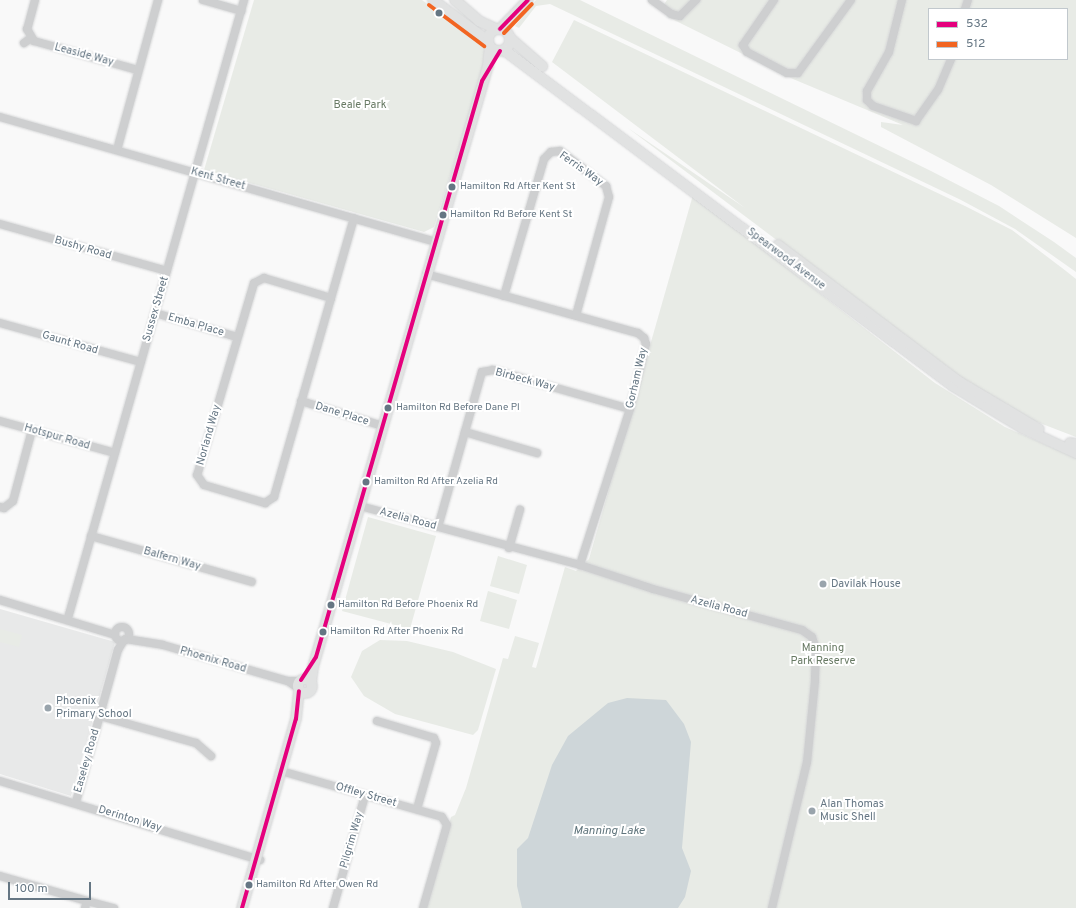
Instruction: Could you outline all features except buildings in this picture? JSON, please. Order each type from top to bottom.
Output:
[{"type":"main road","points":[[433,0],[489,44]]},
{"type":"main road","name":"Spearwood Avenue","points":[[455,0],[479,21],[503,32],[535,61],[958,381],[1028,423],[1074,444]]},
{"type":"main road","points":[[246,908],[283,771],[303,686],[313,667],[426,274],[488,66],[489,44],[503,32],[528,0]]},
{"type":"main road","points":[[488,66],[502,51],[503,32]]},
{"type":"main road","name":"Spearwood Avenue","points":[[489,44],[502,51],[953,386],[1022,428],[1076,453]]},
{"type":"main road","points":[[242,908],[258,859]]},
{"type":"street","name":"Leaside Way","points":[[35,0],[27,29],[28,41],[138,70]]},
{"type":"street","points":[[117,150],[158,0]]},
{"type":"street","points":[[203,0],[241,11]]},
{"type":"street","name":"Sussex Street","points":[[68,618],[196,173],[244,0]]},
{"type":"street","points":[[652,0],[670,14],[680,16],[687,11],[696,0]]},
{"type":"street","points":[[774,0],[743,45],[747,52],[787,73],[798,73],[851,0]]},
{"type":"street","points":[[902,0],[889,52],[867,91],[866,100],[873,106],[916,121],[938,90],[951,60]]},
{"type":"street","name":"Kent Street","points":[[0,116],[436,242]]},
{"type":"street","name":"Ferris Way","points":[[504,296],[544,159],[551,152],[560,151],[606,186],[609,198],[576,316]]},
{"type":"street","name":"Norland Way","points":[[331,298],[264,278],[254,283],[197,475],[199,481],[270,502],[301,401],[331,298],[354,218]]},
{"type":"street","name":"Bushy Road","points":[[0,224],[167,271]]},
{"type":"street","name":"Gorham Way","points":[[426,274],[576,316],[644,338],[646,344],[630,409],[580,565]]},
{"type":"street","name":"Emba Place","points":[[155,313],[237,337]]},
{"type":"street","name":"Gaunt Road","points":[[0,323],[141,362]]},
{"type":"street","name":"Birbeck Way","points":[[438,527],[482,372],[493,370],[630,409]]},
{"type":"street","name":"Dane Place","points":[[301,401],[383,426]]},
{"type":"street","name":"Hotspur Road","points":[[0,420],[115,453]]},
{"type":"street","points":[[0,507],[4,508],[13,501],[32,430]]},
{"type":"street","points":[[465,432],[537,453]]},
{"type":"street","name":"Azelia Road","points":[[360,506],[509,548],[580,565],[639,585],[802,630],[812,637],[816,648],[815,681],[807,762],[772,908]]},
{"type":"street","points":[[509,548],[520,510]]},
{"type":"street","name":"Balfern Way","points":[[91,536],[252,582]]},
{"type":"street","name":"Phoenix Road","points":[[0,600],[68,618],[121,635],[138,638],[303,686]]},
{"type":"street","name":"Easeley Road","points":[[76,802],[121,635]]},
{"type":"street","points":[[100,716],[196,743],[211,756]]},
{"type":"street","points":[[377,721],[434,738],[436,744],[417,810]]},
{"type":"street","name":"Offley Street","points":[[283,771],[442,817],[447,825],[423,908]]},
{"type":"street","name":"Derinton Way","points":[[0,781],[76,802],[258,859]]},
{"type":"street","name":"Pilgrim Way","points":[[332,908],[366,796]]},
{"type":"street","points":[[0,876],[86,904],[114,908]]},
{"type":"shaded area","name":"Phoenix Primary School","points":[[0,609],[115,642],[71,796],[0,774]]},
{"type":"green space","name":"Beale Park","points":[[254,0],[422,0],[483,44],[486,59],[434,227],[424,232],[204,170]]},
{"type":"green space","points":[[536,0],[580,0],[929,170],[999,206],[1054,242],[1076,258],[1076,272],[1015,229],[961,200],[550,4],[536,6],[519,28],[515,26]]},
{"type":"green space","points":[[667,0],[1076,0],[1076,238],[991,185],[881,127],[881,122],[903,125],[793,79],[674,20],[660,10]]},
{"type":"green space","points":[[574,20],[967,207],[1012,230],[1076,279],[1076,437],[1019,415],[965,382],[628,128],[745,208],[552,62]]},
{"type":"green space","name":"Manning Park Reserve","points":[[693,195],[935,383],[1005,427],[1076,458],[1076,908],[427,908],[451,817],[455,815],[466,788],[503,658],[508,659],[515,636],[539,643],[532,667],[536,668],[565,567],[576,571],[589,559]]},
{"type":"green space","points":[[368,517],[436,536],[410,629],[342,611]]},
{"type":"green space","points":[[498,556],[527,565],[519,594],[490,586]]},
{"type":"green space","points":[[488,591],[517,600],[509,629],[480,621]]},
{"type":"green space","points":[[0,629],[22,635],[19,647],[0,642]]},
{"type":"green space","points":[[380,640],[407,641],[453,652],[496,669],[478,730],[473,735],[395,714],[364,696],[351,677],[362,651]]},
{"type":"water","name":"Manning Lake","points":[[627,698],[666,700],[684,724],[691,742],[682,848],[691,871],[685,897],[678,908],[522,908],[517,886],[517,849],[528,838],[552,765],[568,736],[608,703]]},
{"type":"transit line","name":"532","points":[[500,29],[528,0]]},
{"type":"transit line","name":"512","points":[[504,33],[532,4]]},
{"type":"transit line","name":"512","points":[[429,5],[484,46]]},
{"type":"transit line","name":"532","points":[[301,680],[316,657],[482,81],[500,51]]},
{"type":"transit line","name":"532","points":[[242,908],[296,719],[299,691]]},
{"type":"place","name":"Hamilton Rd After Kent St","points":[[452,187]]},
{"type":"place","name":"Hamilton Rd Before Kent St","points":[[443,215]]},
{"type":"place","name":"Hamilton Rd Before Dane Pl","points":[[388,408]]},
{"type":"place","name":"Hamilton Rd After Azelia Rd","points":[[366,482]]},
{"type":"place","name":"Davilak House","points":[[823,584]]},
{"type":"place","name":"Hamilton Rd Before Phoenix Rd","points":[[331,605]]},
{"type":"place","name":"Hamilton Rd After Phoenix Rd","points":[[323,632]]},
{"type":"place","name":"Phoenix Primary School","points":[[48,708]]},
{"type":"place","name":"Alan Thomas Music Shell","points":[[812,811]]},
{"type":"place","name":"Hamilton Rd After Owen Rd","points":[[249,885]]}]
